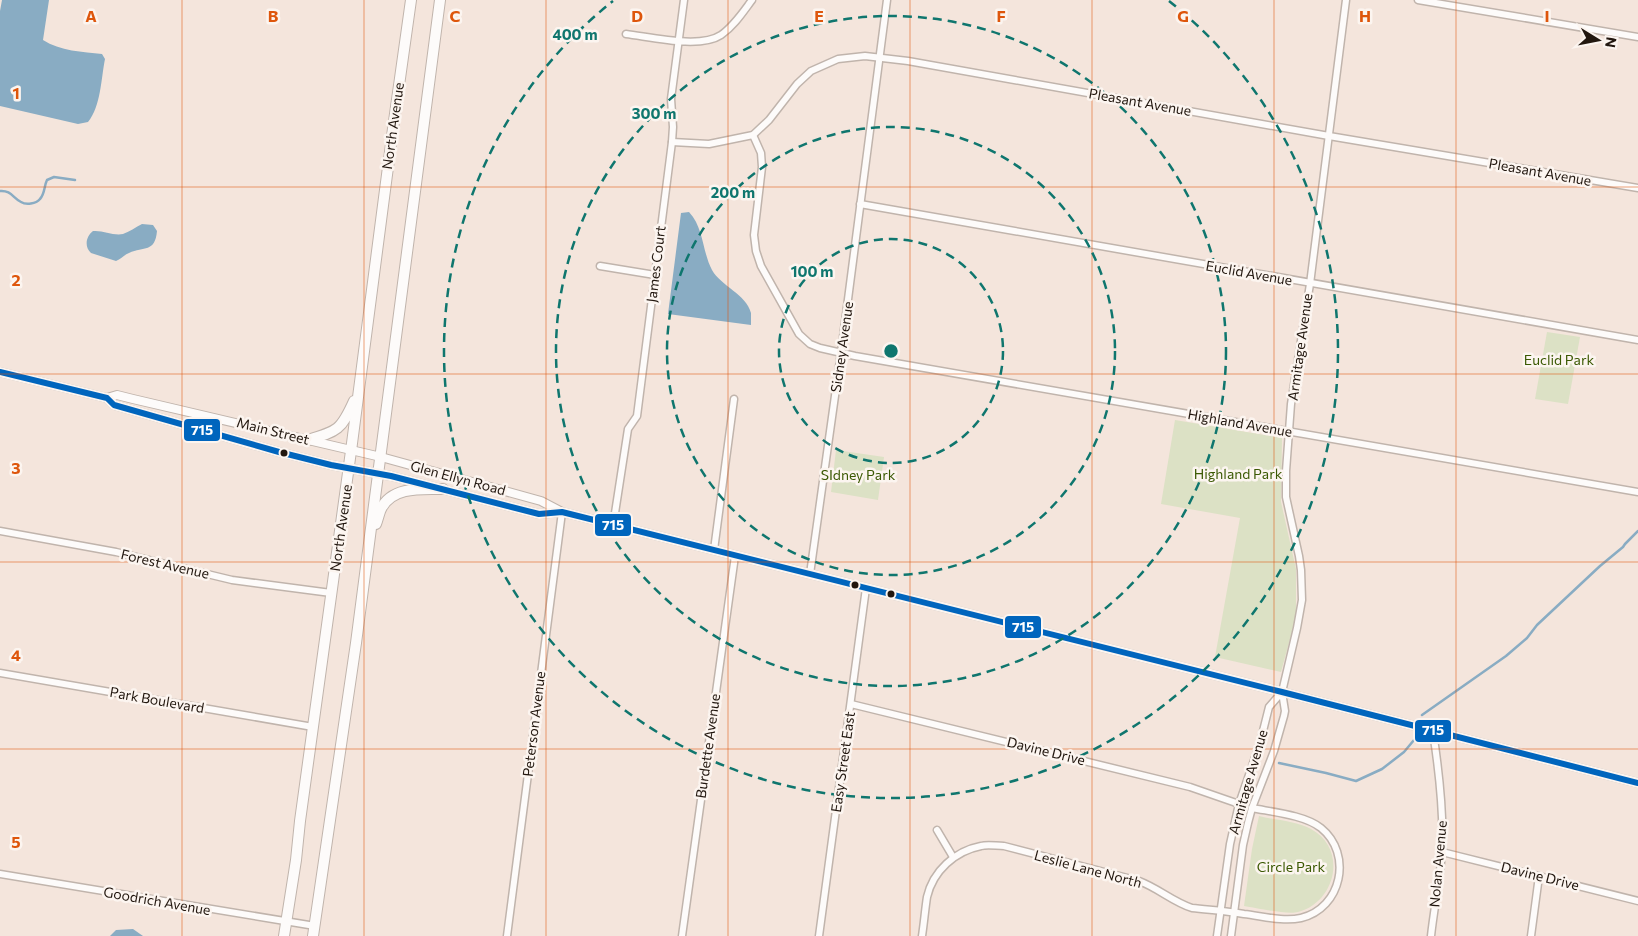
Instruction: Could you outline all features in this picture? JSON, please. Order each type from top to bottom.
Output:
[{"type":"main road","name":"North Avenue","points":[[284,936],[411,0]]},
{"type":"main road","points":[[314,931],[364,579],[440,0]]},
{"type":"main road","points":[[308,440],[330,433],[346,420],[354,400],[361,373]]},
{"type":"main road","points":[[364,579],[376,525],[382,508],[392,496],[409,490],[443,489]]},
{"type":"street","name":"James Court","points":[[613,526],[628,429],[637,416],[672,142],[673,127],[670,99],[684,0]]},
{"type":"street","points":[[626,34],[696,42],[720,35],[734,23],[752,0]]},
{"type":"street","name":"Sidney Avenue","points":[[810,574],[842,353],[887,0]]},
{"type":"street","name":"Armitage Avenue","points":[[1231,936],[1243,845],[1252,808],[1274,751],[1285,711],[1282,692],[1302,600],[1299,556],[1286,498],[1286,471],[1292,404],[1310,284],[1346,0]]},
{"type":"street","points":[[1418,0],[1638,37]]},
{"type":"street","name":"Pleasant Avenue","points":[[753,135],[769,120],[797,84],[811,71],[838,59],[853,56],[908,61],[1329,136],[1638,188]]},
{"type":"street","points":[[672,142],[710,144],[753,135]]},
{"type":"street","name":"Highland Avenue","points":[[753,135],[762,153],[754,235],[756,251],[761,266],[799,334],[810,344],[842,353],[1638,492]]},
{"type":"street","name":"Euclid Avenue","points":[[860,204],[1638,340]]},
{"type":"street","points":[[600,266],[655,275]]},
{"type":"street","name":"Main Street","points":[[0,372],[107,398],[117,395],[351,451]]},
{"type":"street","name":"Main Street","points":[[107,398],[114,405],[280,452],[349,468]]},
{"type":"street","points":[[714,550],[734,399]]},
{"type":"street","name":"Glen Ellyn Road","points":[[351,451],[380,457],[541,501],[562,512],[613,526],[1282,692],[1638,783]]},
{"type":"street","name":"Glen Ellyn Road","points":[[349,468],[378,473],[539,514],[562,512]]},
{"type":"street","name":"Peterson Avenue","points":[[507,936],[562,512]]},
{"type":"street","name":"Forest Avenue","points":[[0,531],[116,552],[232,580],[331,593]]},
{"type":"street","name":"Burdette Avenue","points":[[682,936],[734,556]]},
{"type":"street","name":"Easy Street East","points":[[819,936],[866,588]]},
{"type":"street","name":"Park Boulevard","points":[[0,673],[313,727]]},
{"type":"street","name":"Armitage Avenue","points":[[1217,936],[1230,844],[1239,804],[1260,743],[1269,707],[1282,692]]},
{"type":"street","name":"Davine Drive","points":[[850,704],[1190,787],[1239,804]]},
{"type":"street","name":"Nolan Avenue","points":[[1431,936],[1442,852],[1442,805],[1433,732]]},
{"type":"street","points":[[1233,913],[1285,919],[1297,919],[1307,916],[1317,911],[1329,900],[1340,872],[1337,850],[1332,840],[1321,828],[1306,820],[1252,808]]},
{"type":"street","points":[[922,936],[927,896],[931,884],[940,870],[953,857],[937,830]]},
{"type":"street","name":"Leslie Lane North","points":[[953,857],[980,846],[1004,846],[1139,881],[1148,884],[1186,906],[1233,913]]},
{"type":"street","name":"Davine Drive","points":[[1442,852],[1638,901]]},
{"type":"street","name":"Goodrich Avenue","points":[[0,874],[286,922],[314,931]]},
{"type":"street","points":[[1531,936],[1539,876]]},
{"type":"green space","name":"Euclid Park","points":[[1547,332],[1580,337],[1568,404],[1535,399]]},
{"type":"green space","name":"Highland Park","points":[[1175,420],[1282,438],[1281,502],[1296,569],[1296,617],[1281,672],[1215,657],[1240,518],[1161,504]]},
{"type":"green space","name":"SIdney Park","points":[[836,450],[884,457],[878,500],[831,492]]},
{"type":"green space","name":"Circle Park","points":[[1259,816],[1305,826],[1323,838],[1330,849],[1333,861],[1333,874],[1329,887],[1321,898],[1311,906],[1293,913],[1244,906]]},
{"type":"water","points":[[2,0],[49,0],[43,40],[64,49],[102,54],[105,59],[100,92],[96,108],[88,122],[78,124],[0,106],[0,11]]},
{"type":"water","points":[[689,212],[698,225],[712,270],[748,306],[751,313],[751,325],[668,314],[681,213]]},
{"type":"water","points":[[142,224],[153,225],[157,231],[154,243],[148,248],[129,253],[116,261],[91,253],[87,248],[87,239],[93,231],[123,234]]},
{"type":"water","points":[[133,929],[143,936],[110,936],[116,930]]},
{"type":"waterway","points":[[0,191],[9,193],[23,203],[31,204],[42,197],[47,180],[54,177],[75,180]]},
{"type":"waterway","points":[[1422,715],[1506,656],[1638,531]]},
{"type":"waterway","points":[[1279,763],[1356,781],[1382,769],[1404,752],[1414,740]]},
{"type":"transit line","name":"715","points":[[0,372],[107,398],[114,405],[279,452],[331,465],[391,476],[539,514],[562,512],[1638,783]]}]
